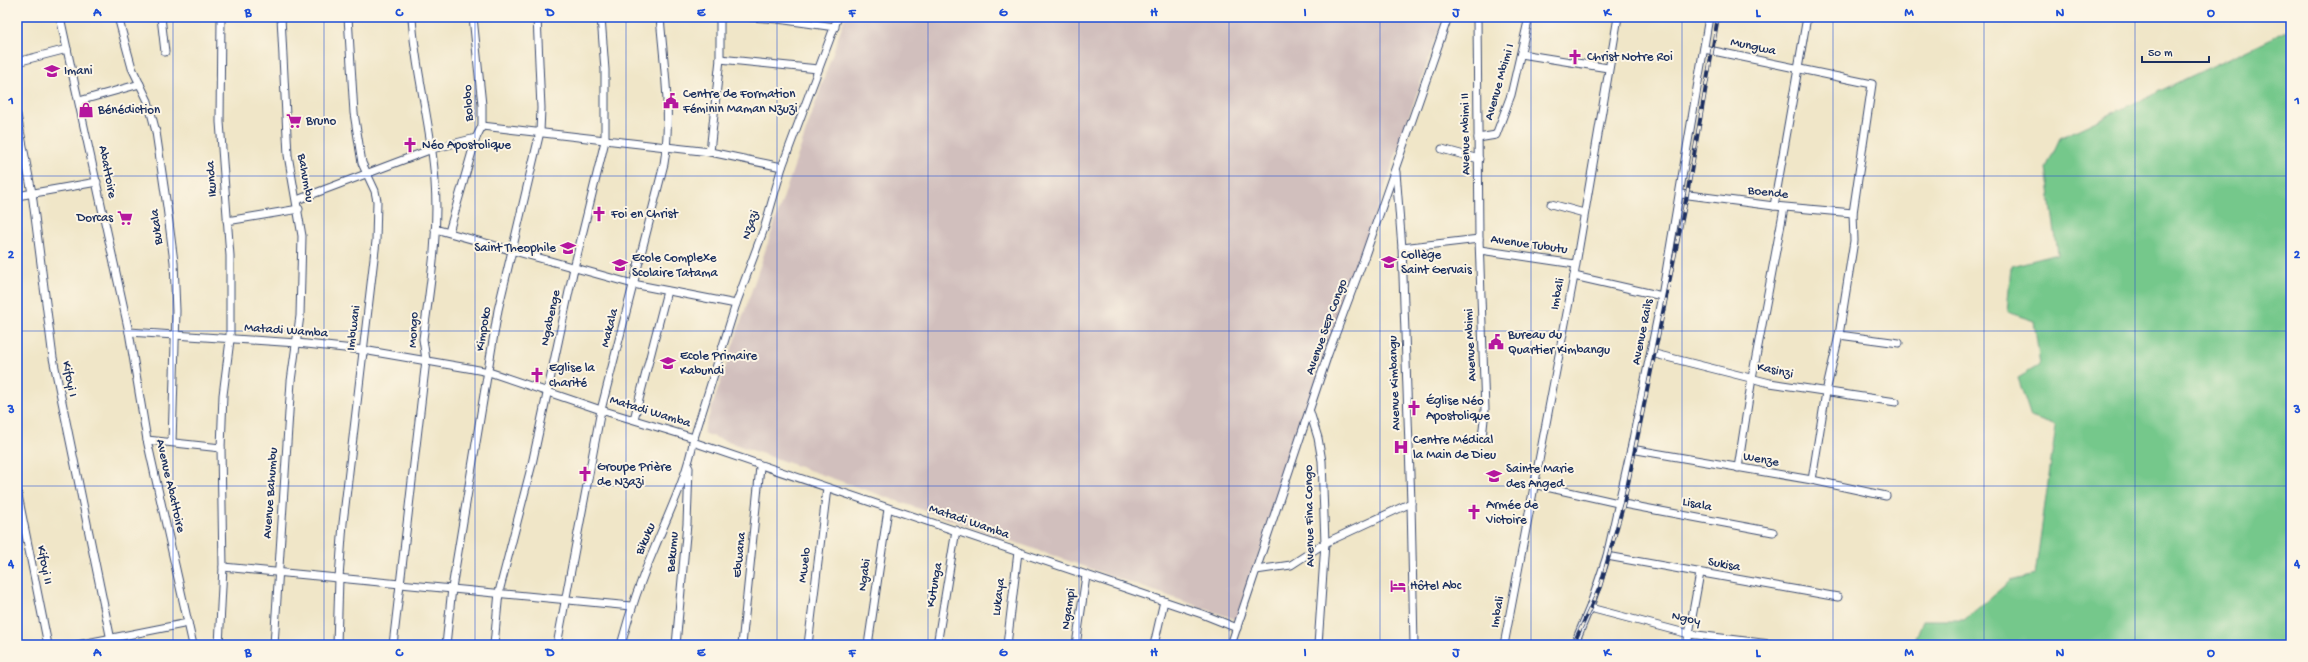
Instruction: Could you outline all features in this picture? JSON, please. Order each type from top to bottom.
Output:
[{"type":"street","name":"Abattoire","points":[[60,17],[129,332]]},
{"type":"street","name":"Bukala","points":[[118,17],[132,68],[148,101],[156,132],[174,262],[175,335],[172,442]]},
{"type":"street","points":[[161,17],[165,52]]},
{"type":"street","name":"Ikunda","points":[[219,645],[223,567],[221,448],[223,395],[230,340],[230,256],[220,122],[221,17]]},
{"type":"street","name":"Bahumbu","points":[[281,17],[288,155],[299,209],[302,236],[297,343]]},
{"type":"street","name":"Imbwani","points":[[337,645],[339,578],[376,241],[377,201],[375,191],[366,175],[362,163],[354,112],[348,17]]},
{"type":"street","name":"Mongo","points":[[394,645],[426,360],[423,339],[435,229],[435,182],[432,149],[418,73],[412,17]]},
{"type":"street","name":"Bolobo","points":[[449,232],[476,138],[482,126],[480,82],[473,17]]},
{"type":"street","name":"Kimpoko","points":[[446,645],[452,588],[489,372],[498,310],[540,132],[541,108],[537,17]]},
{"type":"street","name":"Ngabenge","points":[[494,645],[499,592],[530,472],[574,268],[605,141],[605,70],[601,17]]},
{"type":"street","name":"Makala","points":[[557,645],[567,600],[601,410],[657,194],[666,148],[666,99],[660,17]]},
{"type":"street","points":[[710,152],[720,59],[720,17]]},
{"type":"street","points":[[750,17],[778,18],[835,27]]},
{"type":"street","name":"Nzazi","points":[[693,440],[736,304],[765,226],[782,167],[838,17]]},
{"type":"street","name":"Avenue SEP Congo","points":[[1230,645],[1310,412],[1328,354],[1396,169],[1448,17]]},
{"type":"street","name":"Avenue Mbimi II","points":[[1477,17],[1480,250]]},
{"type":"street","name":"Avenue Mbimi I","points":[[1478,138],[1496,135],[1511,96],[1522,54],[1529,17]]},
{"type":"street","name":"Imbali","points":[[1504,645],[1533,484],[1574,276],[1608,68],[1618,17]]},
{"type":"street","name":"Avenue Rails","points":[[1574,645],[1590,608],[1607,556],[1631,449],[1681,194],[1709,17]]},
{"type":"street","points":[[1774,206],[1807,17]]},
{"type":"street","points":[[17,62],[67,49]]},
{"type":"street","name":"Mungwa","points":[[1704,49],[1872,84],[1853,213]]},
{"type":"street","points":[[1522,54],[1608,68]]},
{"type":"street","points":[[720,59],[818,69]]},
{"type":"street","points":[[79,101],[140,84]]},
{"type":"street","name":"Kifoyi I","points":[[17,115],[32,193],[52,358],[111,642]]},
{"type":"street","points":[[482,126],[710,152],[782,167]]},
{"type":"street","points":[[297,200],[432,149],[476,138]]},
{"type":"street","points":[[1442,149],[1479,159]]},
{"type":"street","name":"Avenue Kimbangu","points":[[1396,169],[1402,248],[1411,503],[1414,645]]},
{"type":"street","points":[[17,196],[96,182]]},
{"type":"street","name":"Boende","points":[[1681,194],[1784,208],[1853,213]]},
{"type":"street","points":[[1551,204],[1584,213]]},
{"type":"street","points":[[1738,468],[1752,378],[1784,208]]},
{"type":"street","points":[[228,221],[299,209]]},
{"type":"street","points":[[1812,480],[1826,392],[1839,335],[1854,241],[1853,213]]},
{"type":"street","points":[[435,229],[633,284],[736,304]]},
{"type":"street","name":"Avenue Tubutu","points":[[1402,248],[1479,239]]},
{"type":"street","name":"Avenue Tubutu","points":[[1480,250],[1575,264]]},
{"type":"street","name":"Avenue Mbimi","points":[[1480,250],[1485,410],[1482,438]]},
{"type":"street","points":[[1574,276],[1662,296]]},
{"type":"street","points":[[634,419],[667,291]]},
{"type":"street","name":"Matadi Wamba","points":[[129,332],[230,340],[297,343],[363,350],[489,372],[601,410],[634,419],[760,466],[956,530],[1086,576],[1164,601],[1237,628]]},
{"type":"street","name":"Avenue Abattoire","points":[[129,332],[147,440],[193,645]]},
{"type":"street","points":[[1839,335],[1899,343]]},
{"type":"street","name":"Avenue Bahumbu","points":[[274,645],[277,571],[291,381],[297,343]]},
{"type":"street","name":"Kasinzi","points":[[1651,353],[1752,378],[1826,392],[1896,402]]},
{"type":"street","name":"Avenue Fina Congo","points":[[1310,412],[1318,438],[1322,461],[1325,543],[1318,645]]},
{"type":"street","points":[[147,440],[221,448]]},
{"type":"street","name":"Bikuku","points":[[620,645],[631,606],[678,496],[690,460],[693,440]]},
{"type":"street","name":"Wenze","points":[[1631,449],[1812,480],[1886,496]]},
{"type":"street","name":"Bekumu","points":[[676,645],[687,524],[690,460]]},
{"type":"street","name":"Ebwana","points":[[742,645],[760,466]]},
{"type":"street","name":"Lisala","points":[[1533,484],[1618,503],[1772,532]]},
{"type":"street","name":"Mwelo","points":[[808,645],[827,488]]},
{"type":"street","name":"Kifoyi II","points":[[17,490],[48,645]]},
{"type":"street","points":[[1256,570],[1291,565],[1325,543],[1411,503]]},
{"type":"street","name":"Ngabi","points":[[868,645],[888,509]]},
{"type":"street","name":"Kutunga","points":[[937,645],[956,530]]},
{"type":"street","name":"Lukaya","points":[[1006,645],[1018,552]]},
{"type":"street","name":"Sukisa","points":[[1607,556],[1700,574],[1838,597]]},
{"type":"street","points":[[223,567],[499,592],[631,606]]},
{"type":"street","points":[[1687,645],[1700,574]]},
{"type":"street","name":"Ngampi","points":[[1076,645],[1086,576]]},
{"type":"street","points":[[1154,645],[1164,601]]},
{"type":"street","name":"Ngoy","points":[[1590,608],[1689,634],[1778,645]]},
{"type":"street","points":[[77,645],[111,642],[188,623]]},
{"type":"shaded area","points":[[845,17],[1443,17],[1237,620],[703,433]]},
{"type":"green space","points":[[2291,29],[2291,645],[1913,645],[1923,620],[1964,620],[2010,581],[2035,575],[2056,426],[2031,417],[2018,378],[2040,365],[2034,321],[2007,312],[2011,266],[2058,254],[2046,168],[2060,138]]},
{"type":"railway","points":[[1573,645],[1600,587],[1624,503],[1687,195],[1718,17]]},
{"type":"place","name":"Christ Notre Roi","points":[[1575,57]]},
{"type":"place","name":"Imani","points":[[52,71]]},
{"type":"place","name":"Centre de Formation Féminin Maman Nzuzi","points":[[671,101]]},
{"type":"place","name":"Bénédiction","points":[[86,110]]},
{"type":"place","name":"Bruno","points":[[294,121]]},
{"type":"place","name":"Néo Apostolique","points":[[410,145]]},
{"type":"place","name":"Foi en Christ","points":[[599,214]]},
{"type":"place","name":"Dorcas","points":[[125,218]]},
{"type":"place","name":"Saint Theophile","points":[[568,248]]},
{"type":"place","name":"Collège Saint Gervais","points":[[1389,262]]},
{"type":"place","name":"Ecole Complexe Scolaire Tatama","points":[[620,265]]},
{"type":"place","name":"Bureau du Quartier Kimbangu","points":[[1496,342]]},
{"type":"place","name":"Ecole Primaire Kabundi","points":[[668,363]]},
{"type":"place","name":"Eglise la charité","points":[[537,375]]},
{"type":"place","name":"Église Néo Apostolique","points":[[1414,408]]},
{"type":"place","name":"Centre Médical la Main de Dieu","points":[[1401,447]]},
{"type":"place","name":"Groupe Prière de Nzazi","points":[[585,474]]},
{"type":"place","name":"Sainte Marie des Anged","points":[[1494,476]]},
{"type":"place","name":"Armée de Victoire","points":[[1474,512]]},
{"type":"place","name":"Hôtel Abc","points":[[1398,586]]}]
